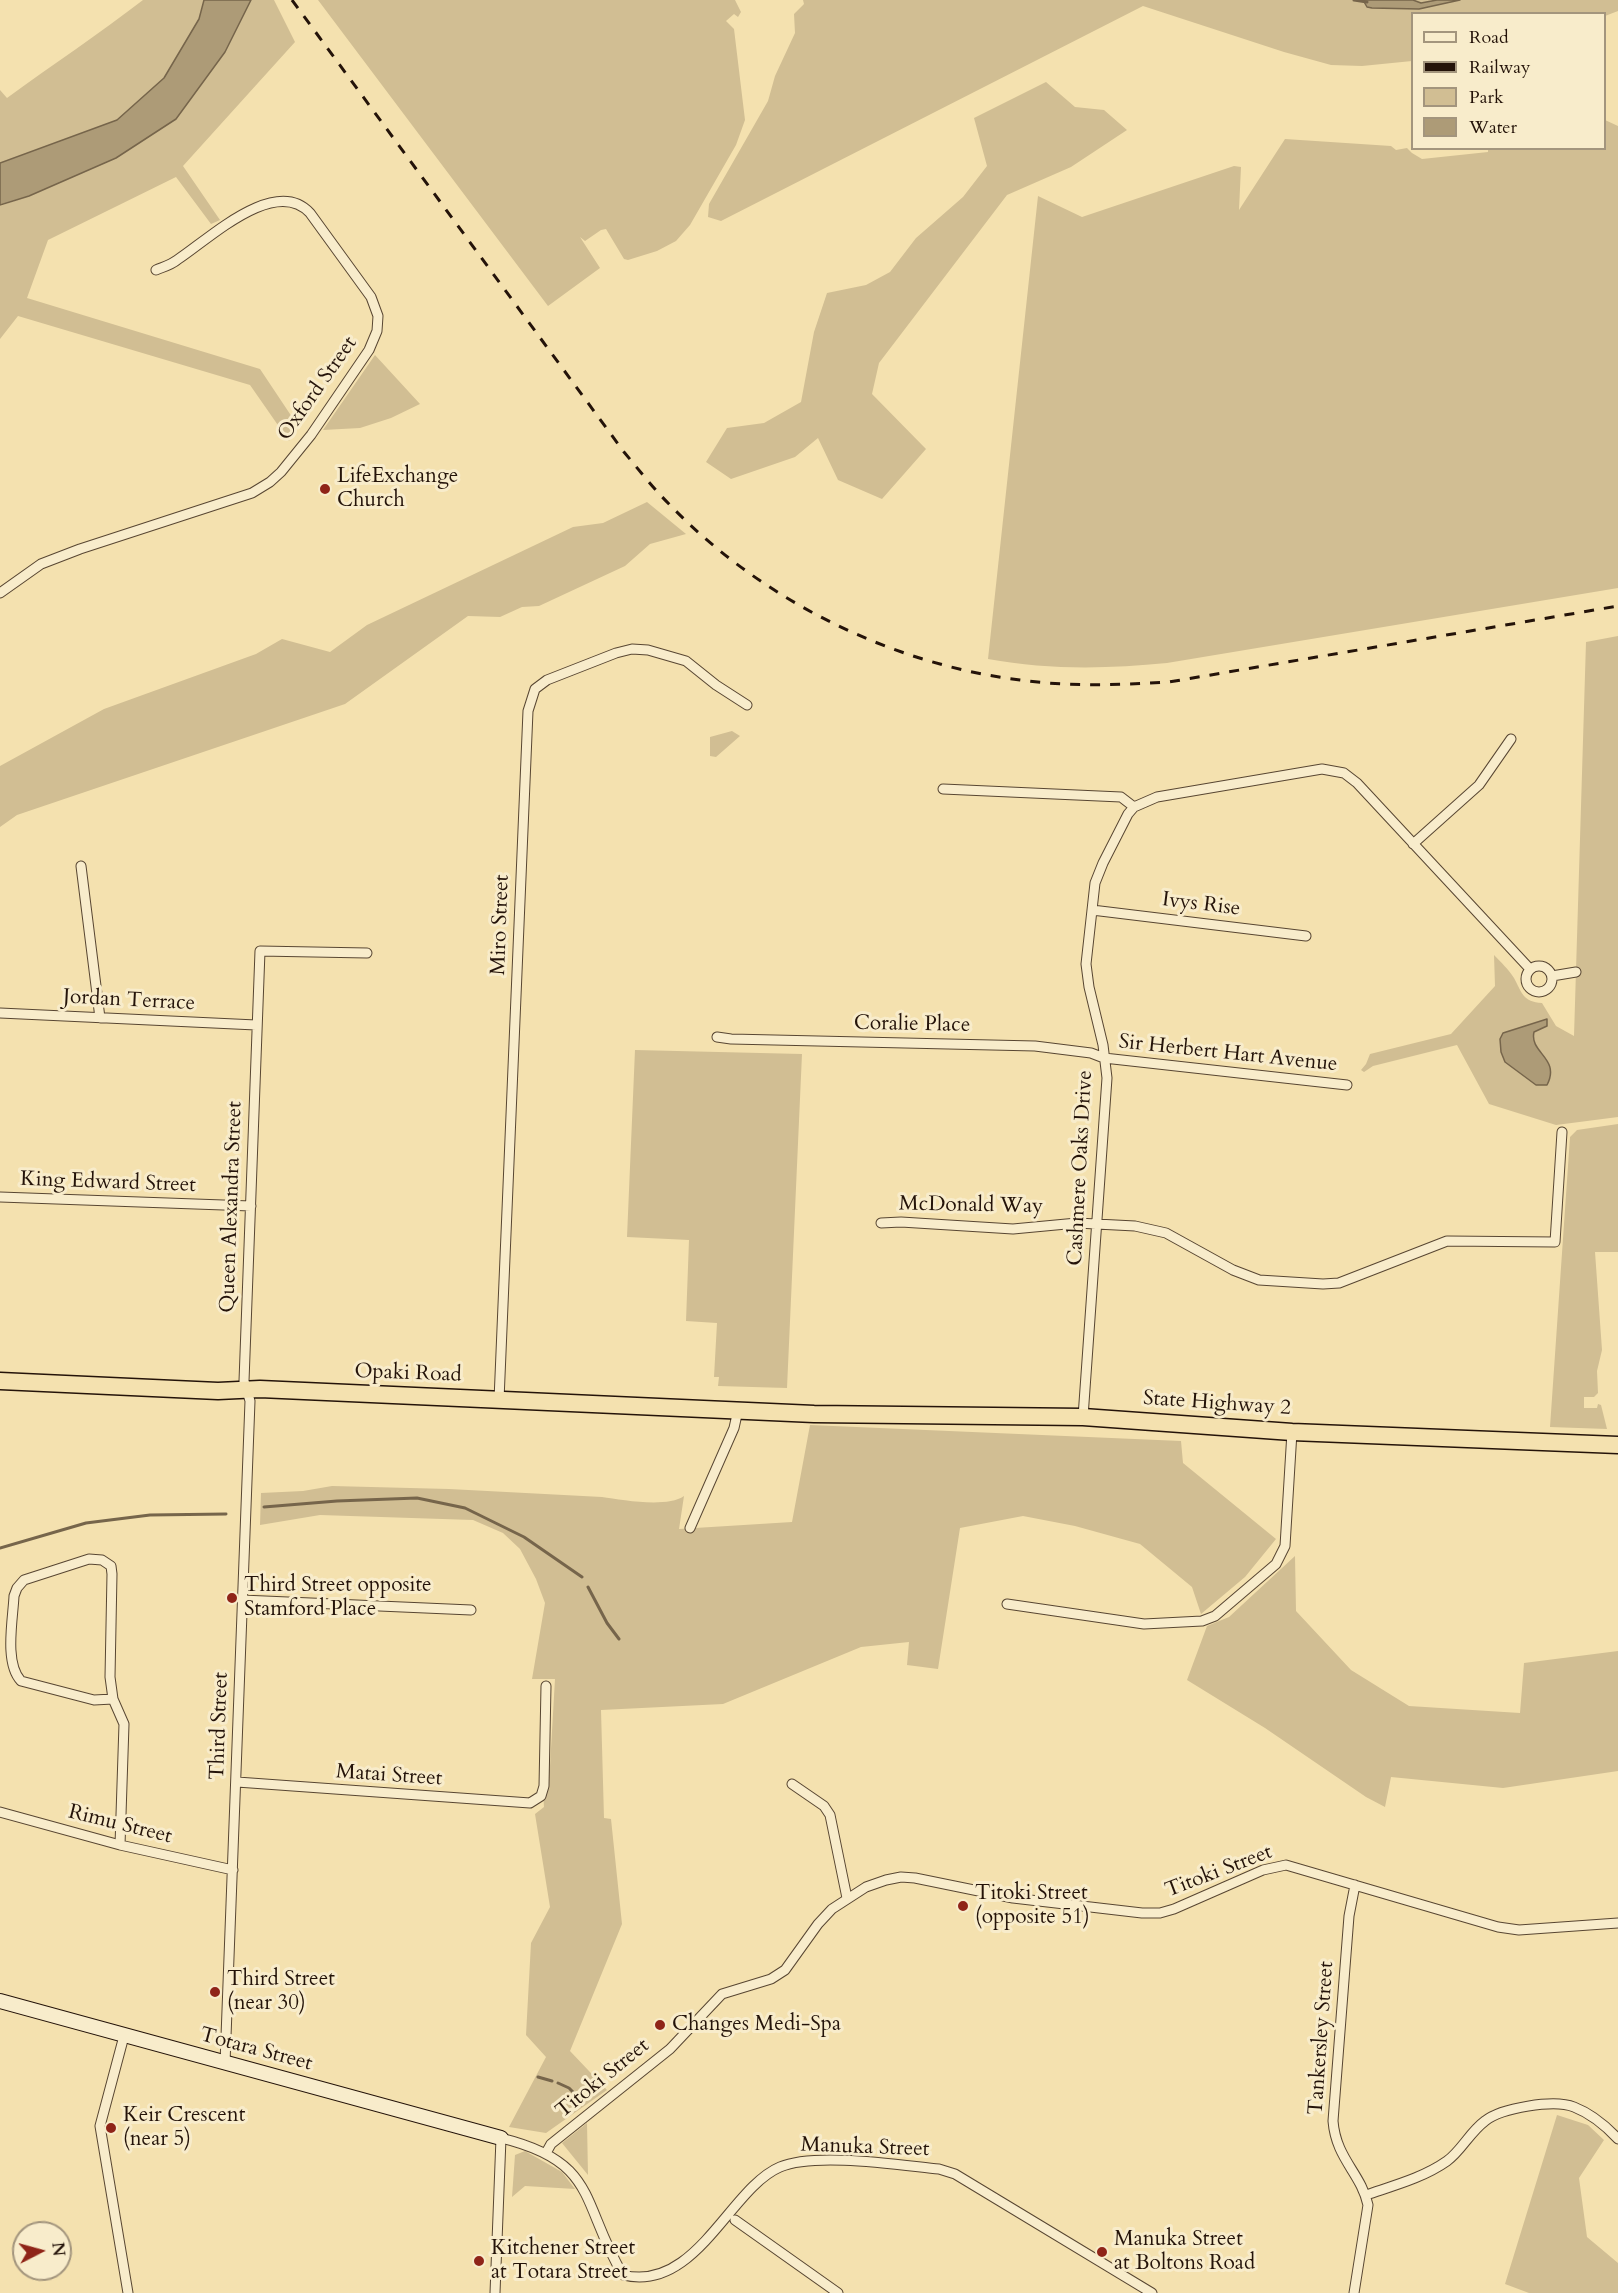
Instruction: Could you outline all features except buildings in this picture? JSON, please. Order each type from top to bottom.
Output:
[{"type":"highway","name":"Opaki Road","points":[[0,1382],[814,1414]]},
{"type":"highway","name":"State Highway 2","points":[[814,1414],[1083,1417],[1292,1432],[1618,1445]]},
{"type":"street","name":"Oxford Street","points":[[0,593],[41,564],[252,493],[270,482],[311,435],[369,350],[377,331],[378,316],[371,297],[310,213],[302,206],[290,201],[268,202],[251,209],[174,262],[156,270]]},
{"type":"street","name":"Miro Street","points":[[499,1400],[527,723],[530,700],[535,690],[547,680],[632,649],[648,650],[686,662],[747,705]]},
{"type":"street","points":[[1413,844],[1479,785],[1511,739]]},
{"type":"street","points":[[943,789],[1121,797],[1134,807],[1157,797],[1322,769],[1344,773],[1357,783],[1530,969]]},
{"type":"street","name":"Cashmere Oaks Drive","points":[[1083,1417],[1107,1078],[1103,1045],[1087,976],[1092,910],[1098,873],[1128,814],[1134,807]]},
{"type":"street","points":[[81,866],[100,1018]]},
{"type":"street","name":"Ivys Rise","points":[[1092,910],[1306,936]]},
{"type":"street","name":"Queen Alexandra Street","points":[[248,1390],[244,1381],[260,951],[367,953]]},
{"type":"street","points":[[1542,966],[1552,976],[1548,988],[1536,992],[1527,985],[1526,976],[1530,969],[1542,966]]},
{"type":"street","points":[[1552,976],[1576,972]]},
{"type":"street","name":"Jordan Terrace","points":[[0,1013],[256,1025]]},
{"type":"street","name":"Coralie Place","points":[[717,1036],[731,1039],[1035,1046],[1091,1053],[1104,1058]]},
{"type":"street","name":"Sir Herbert Hart Avenue","points":[[1104,1058],[1347,1085]]},
{"type":"street","name":"McDonald Way","points":[[881,1223],[901,1222],[1013,1229],[1097,1223],[1135,1226],[1166,1233],[1245,1275],[1259,1280],[1290,1283],[1339,1283],[1447,1241],[1556,1242],[1562,1132]]},
{"type":"street","name":"King Edward Street","points":[[0,1197],[251,1206]]},
{"type":"street","name":"Third Street","points":[[225,2063],[237,1782],[250,1401],[248,1390]]},
{"type":"street","points":[[690,1528],[734,1428],[738,1410]]},
{"type":"street","points":[[1007,1604],[1144,1624],[1202,1622],[1215,1616],[1269,1570],[1282,1555],[1292,1432]]},
{"type":"street","points":[[113,1699],[94,1700],[21,1681],[15,1675],[11,1652],[14,1596],[24,1580],[89,1559],[102,1560],[111,1566],[110,1677],[113,1699],[124,1724],[120,1845]]},
{"type":"street","points":[[242,1600],[471,1610]]},
{"type":"street","name":"Matai Street","points":[[237,1782],[526,1804],[538,1800],[543,1791],[546,1686]]},
{"type":"street","points":[[792,1784],[824,1806],[830,1815],[847,1898]]},
{"type":"street","name":"Rimu Street","points":[[0,1812],[120,1845],[233,1870]]},
{"type":"street","name":"Titoki Street","points":[[546,2153],[551,2144],[670,2049],[722,1994],[771,1979],[785,1970],[818,1924],[832,1909],[866,1887],[886,1880],[908,1877],[1013,1898],[1142,1913],[1160,1913],[1275,1866],[1286,1865],[1469,1919],[1519,1930],[1613,1923]]},
{"type":"street","name":"Tankersley Street","points":[[1355,1885],[1349,1916],[1333,2121],[1334,2137],[1340,2151],[1366,2195]]},
{"type":"street","name":"Totara Street","points":[[0,2001],[501,2138]]},
{"type":"street","points":[[124,2036],[100,2126],[128,2293]]},
{"type":"street","points":[[1354,2293],[1368,2205],[1366,2195],[1433,2170],[1449,2160],[1485,2121],[1501,2111],[1523,2107],[1571,2105],[1603,2122],[1618,2139]]},
{"type":"street","points":[[495,2293],[501,2138],[546,2153],[565,2165],[580,2183],[616,2264],[623,2276],[632,2284]]},
{"type":"street","name":"Manuka Street","points":[[723,2236],[761,2181],[770,2173],[789,2164],[812,2160],[939,2169],[974,2184],[1152,2293]]},
{"type":"street","points":[[735,2220],[838,2293]]},
{"type":"green space","points":[[143,0],[204,0],[199,19],[164,78],[117,121],[0,163],[0,90],[7,98]]},
{"type":"green space","points":[[251,0],[274,0],[295,42],[183,166],[220,220],[211,224],[176,177],[48,240],[27,298],[260,369],[298,426],[289,441],[250,385],[18,316],[0,339],[0,206],[29,196],[116,158],[225,52]]},
{"type":"green space","points":[[318,0],[735,0],[741,12],[738,17],[734,14],[726,21],[734,29],[745,120],[736,145],[690,225],[676,241],[657,251],[628,260],[624,259],[606,229],[585,241],[580,237],[600,268],[548,306]]},
{"type":"green space","points":[[803,0],[1618,0],[1618,11],[1606,16],[1606,12],[1411,12],[1411,61],[1362,66],[1331,65],[1143,6],[721,221],[708,217],[709,204],[768,101],[775,76],[795,33],[794,14],[804,4]]},
{"type":"green space","points":[[1046,82],[1075,107],[1104,110],[1127,130],[1071,167],[1007,195],[879,363],[872,394],[926,449],[882,499],[838,480],[818,438],[795,457],[731,479],[706,462],[727,428],[764,423],[801,402],[814,332],[827,293],[866,285],[890,272],[916,238],[963,197],[987,166],[974,118]]},
{"type":"green space","points":[[1606,120],[1618,126],[1618,588],[1167,663],[1077,667],[1010,663],[988,659],[1038,196],[1082,217],[1234,166],[1241,167],[1239,210],[1285,139],[1391,146],[1396,150],[1407,148],[1422,159],[1488,152],[1488,150],[1606,150]]},
{"type":"green space","points":[[375,355],[420,404],[391,418],[360,428],[323,430]]},
{"type":"green space","points":[[647,502],[686,534],[650,544],[625,566],[539,606],[522,607],[500,617],[468,616],[345,704],[17,815],[0,827],[0,766],[104,709],[256,654],[282,639],[330,652],[367,625],[573,527],[603,523]]},
{"type":"green space","points":[[1618,636],[1618,1117],[1556,1125],[1489,1104],[1457,1045],[1373,1066],[1364,1072],[1361,1070],[1370,1054],[1451,1034],[1495,986],[1494,955],[1512,975],[1524,996],[1531,1001],[1542,1003],[1556,1026],[1574,1036],[1586,642]]},
{"type":"green space","points":[[732,731],[740,736],[716,757],[710,756],[710,737]]},
{"type":"green space","points":[[635,1050],[802,1054],[787,1388],[718,1386],[719,1377],[714,1377],[717,1323],[686,1321],[689,1240],[627,1237]]},
{"type":"green space","points":[[1618,1124],[1618,1252],[1595,1252],[1602,1350],[1597,1371],[1598,1393],[1594,1397],[1584,1397],[1584,1408],[1597,1408],[1598,1404],[1601,1405],[1607,1429],[1550,1427],[1570,1137],[1577,1130]]},
{"type":"green space","points":[[810,1425],[1181,1441],[1183,1463],[1276,1539],[1245,1577],[1201,1614],[1192,1587],[1140,1544],[1075,1526],[1023,1516],[960,1528],[938,1669],[907,1665],[909,1642],[861,1647],[723,1704],[601,1710],[604,1818],[611,1819],[622,1924],[570,2051],[607,2090],[546,2133],[509,2127],[546,2057],[526,2035],[531,1943],[550,1907],[535,1814],[544,1807],[543,1792],[550,1766],[555,1679],[532,1679],[545,1603],[536,1579],[520,1549],[503,1533],[473,1520],[320,1515],[260,1525],[261,1493],[303,1491],[332,1486],[449,1489],[602,1497],[644,1502],[667,1502],[684,1496],[679,1529],[792,1522]]},
{"type":"green space","points":[[1295,1556],[1296,1611],[1351,1670],[1409,1706],[1520,1713],[1524,1663],[1618,1651],[1618,1771],[1503,1788],[1391,1777],[1385,1807],[1366,1797],[1265,1728],[1187,1680],[1207,1626],[1229,1617]]},
{"type":"green space","points":[[1557,2115],[1588,2125],[1604,2140],[1579,2178],[1587,2237],[1618,2263],[1618,2293],[1529,2293],[1505,2284]]},
{"type":"green space","points":[[587,2123],[588,2175],[562,2143]]},
{"type":"green space","points":[[525,2151],[562,2172],[575,2189],[525,2186],[512,2197],[515,2155]]},
{"type":"water","points":[[204,0],[251,0],[225,52],[176,119],[116,158],[29,196],[0,205],[0,163],[117,120],[164,78],[199,19]]},
{"type":"water","points":[[1363,0],[1413,0],[1421,3],[1460,0],[1419,9],[1372,8],[1367,7]]},
{"type":"water","points":[[1547,1019],[1547,1026],[1534,1032],[1534,1039],[1548,1062],[1550,1076],[1547,1085],[1536,1085],[1505,1062],[1500,1039],[1503,1033]]},
{"type":"waterway","points":[[1354,0],[1367,2]]},
{"type":"waterway","points":[[264,1507],[417,1498],[465,1508],[524,1537],[582,1577]]},
{"type":"waterway","points":[[0,1548],[86,1523],[150,1515],[226,1514]]},
{"type":"waterway","points":[[588,1587],[607,1623],[619,1639]]},
{"type":"waterway","points":[[538,2077],[552,2081]]},
{"type":"waterway","points":[[558,2083],[569,2088],[583,2102]]},
{"type":"railway","points":[[292,0],[624,452],[652,485],[705,538],[744,569],[786,597],[830,622],[923,659],[971,672],[1039,682],[1113,685],[1169,682],[1618,606]]},
{"type":"place","name":"LifeExchange Church","points":[[325,489]]},
{"type":"place","name":"Third Street opposite Stamford Place","points":[[232,1598]]},
{"type":"place","name":"Titoki Street (opposite 51)","points":[[963,1906]]},
{"type":"place","name":"Third Street (near 30)","points":[[215,1992]]},
{"type":"place","name":"Changes Medi-Spa","points":[[660,2025]]},
{"type":"place","name":"Keir Crescent (near 5)","points":[[111,2128]]},
{"type":"place","name":"Manuka Street at Boltons Road","points":[[1102,2252]]},
{"type":"place","name":"Kitchener Street at Totara Street","points":[[479,2261]]}]
